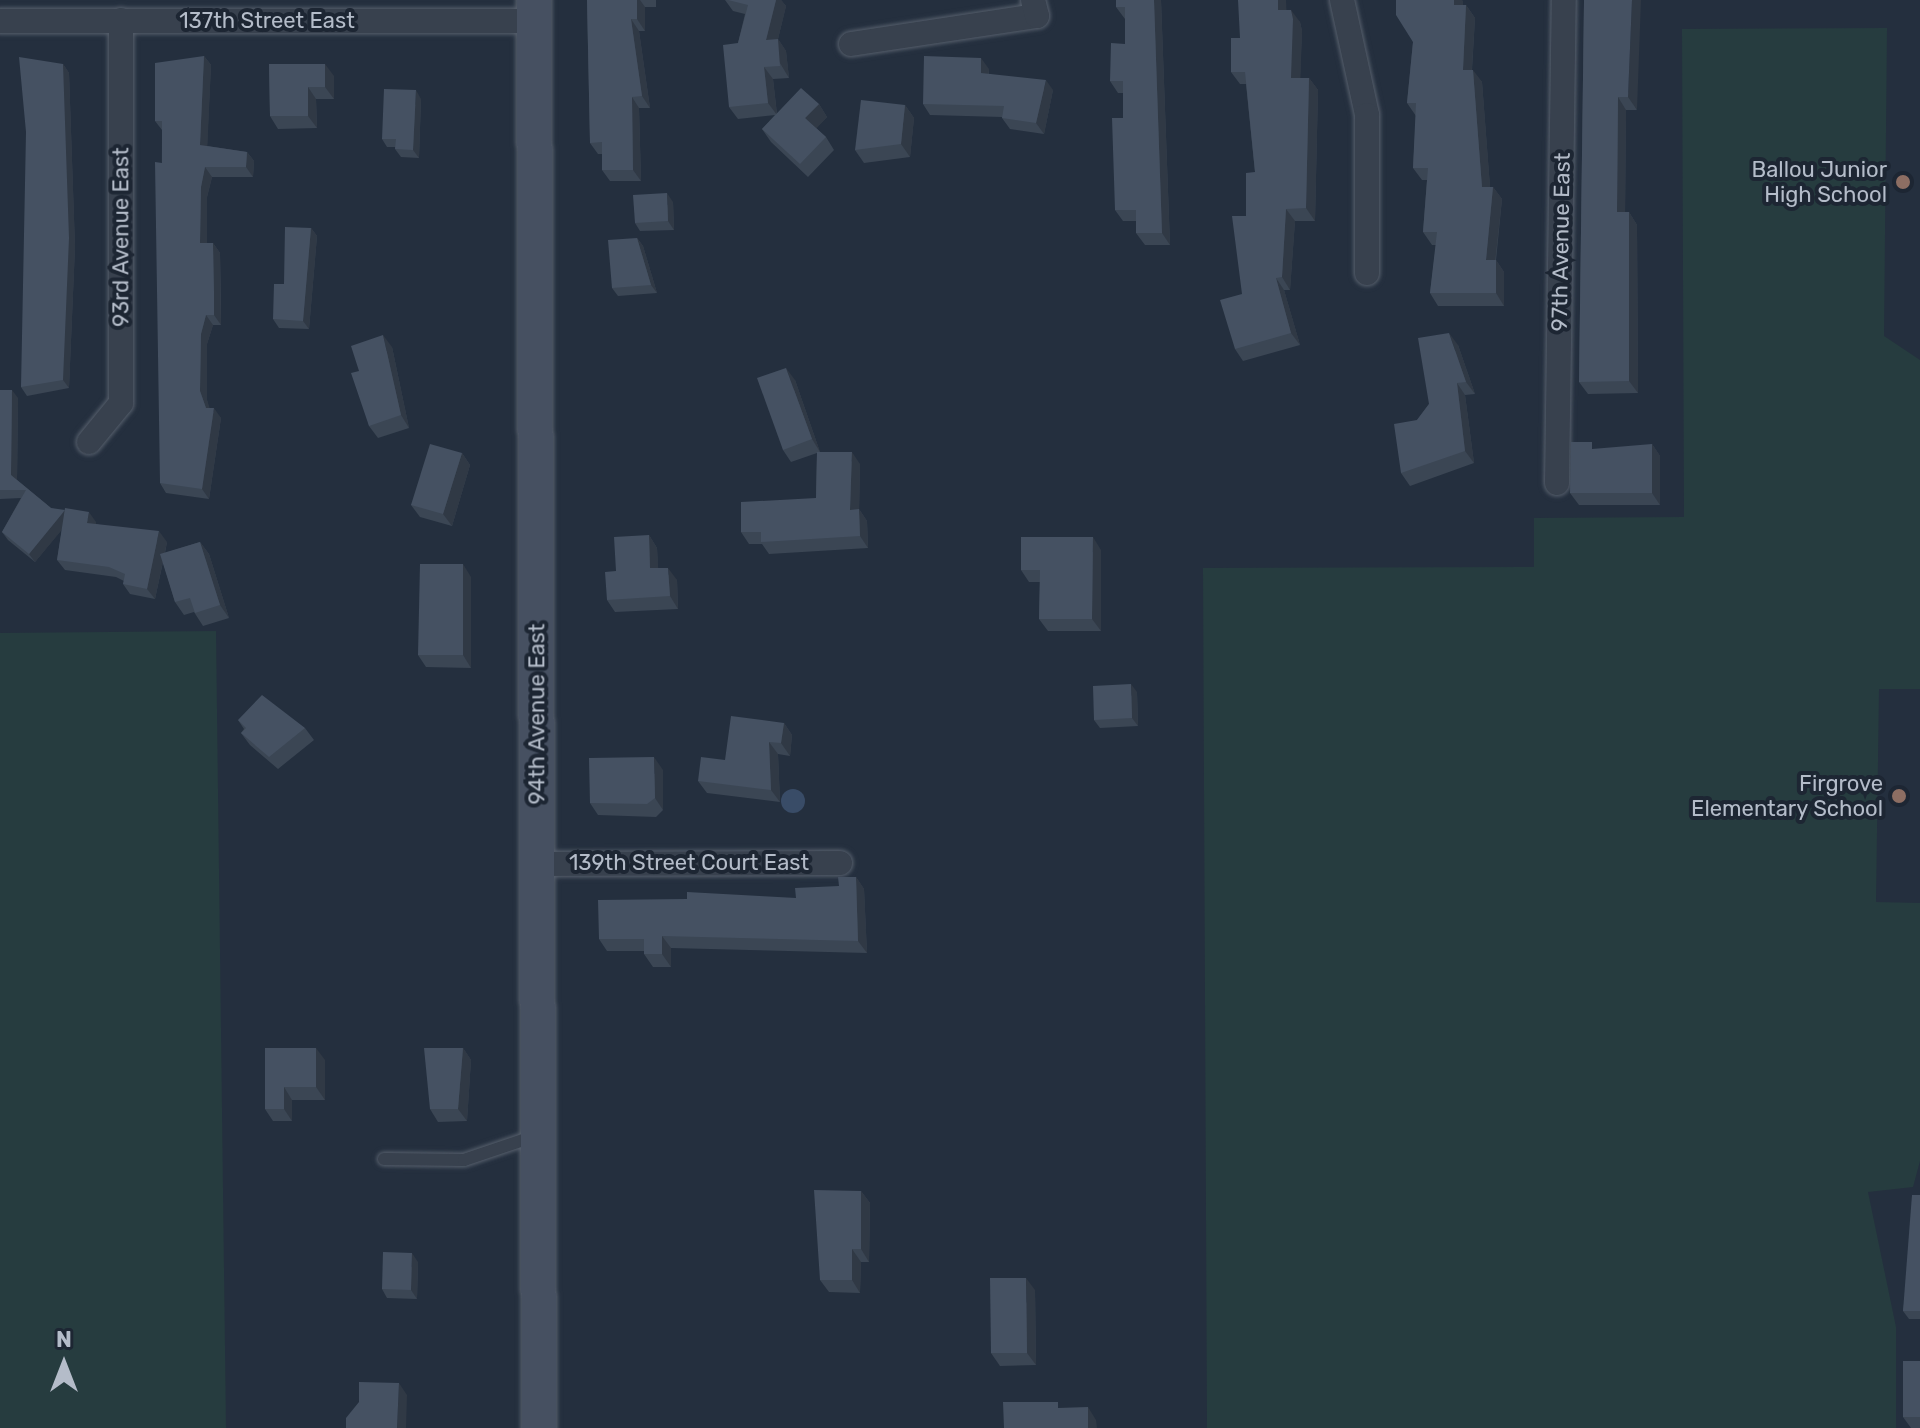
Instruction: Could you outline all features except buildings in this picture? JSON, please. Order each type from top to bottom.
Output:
[{"type":"main road","name":"94th Avenue East","points":[[534,10],[539,1428]]},
{"type":"street","points":[[1342,0],[1367,115],[1367,273]]},
{"type":"street","name":"97th Avenue East","points":[[1557,483],[1564,0]]},
{"type":"street","points":[[851,44],[1035,8]]},
{"type":"street","name":"137th Street East","points":[[0,21],[534,10]]},
{"type":"street","name":"93rd Avenue East","points":[[89,442],[121,403],[121,20]]},
{"type":"street","name":"139th Street Court East","points":[[537,864],[840,863]]},
{"type":"lane","points":[[384,1159],[464,1160],[538,1135]]},
{"type":"green space","points":[[1887,28],[1884,336],[1920,360],[1920,689],[1879,689],[1876,902],[1920,903],[1920,1161],[1913,1187],[1868,1192],[1896,1327],[1896,1428],[1207,1428],[1203,568],[1534,567],[1534,518],[1684,517],[1682,29]]},
{"type":"green space","points":[[216,631],[226,1428],[0,1428],[0,633]]},
{"type":"water","points":[[793,789],[802,792],[805,801],[802,810],[793,813],[784,810],[781,801],[784,792]]},
{"type":"place","name":"Ballou Junior High School","points":[[1903,182]]},
{"type":"place","name":"Firgrove Elementary School","points":[[1899,796]]}]
